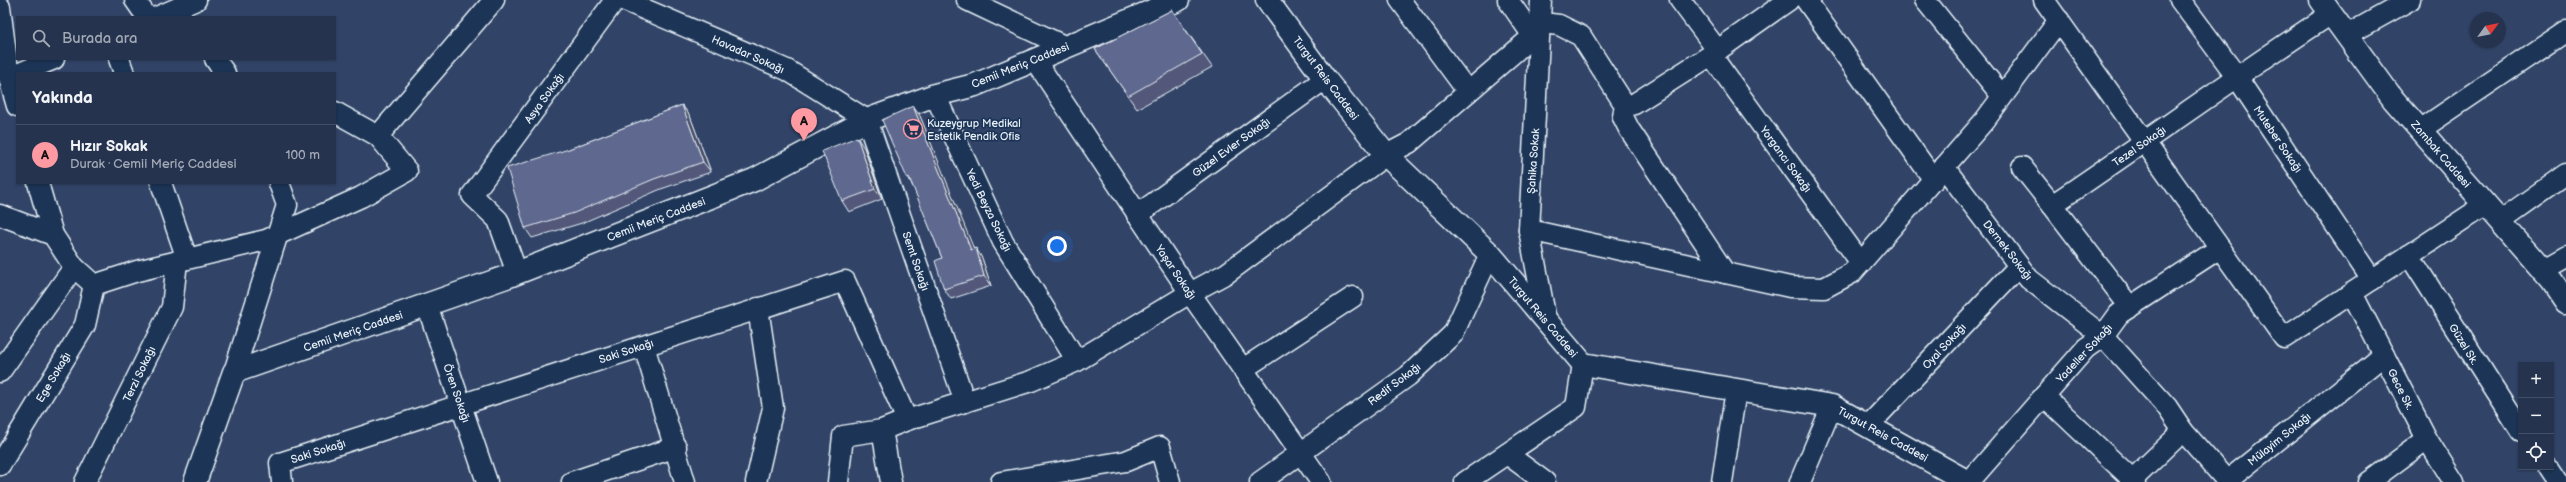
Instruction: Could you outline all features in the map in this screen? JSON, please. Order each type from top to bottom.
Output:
[{"type":"street","points":[[135,0],[146,16]]},
{"type":"street","points":[[378,136],[494,0]]},
{"type":"street","name":"Asya Sokağı","points":[[517,273],[498,220],[472,195],[615,0]]},
{"type":"street","name":"Havadar Sokağı","points":[[623,0],[787,70],[867,120]]},
{"type":"street","points":[[967,0],[1066,47]]},
{"type":"street","name":"Cemii Meriç Caddesi","points":[[234,372],[517,273],[754,180],[867,120],[935,95],[975,85],[1066,47],[1147,6],[1178,0]]},
{"type":"street","name":"Turgut Reis Caddesi","points":[[1267,0],[1325,79],[1386,155],[1490,254],[1583,364],[1832,406],[1969,482]]},
{"type":"street","points":[[1400,0],[1468,92]]},
{"type":"street","points":[[1508,0],[1537,30]]},
{"type":"street","name":"Şahika Sokak","points":[[1541,0],[1537,30],[1529,230],[1546,320]]},
{"type":"street","name":"Yorgancı Sokağı","points":[[1680,0],[1715,53],[1861,263]]},
{"type":"street","points":[[1625,105],[1634,104],[1715,53],[1789,0]]},
{"type":"street","name":"Dernek Sokağı","points":[[1806,0],[1939,174],[2029,279],[2103,336],[2167,407],[2183,431]]},
{"type":"street","points":[[1925,0],[2002,96]]},
{"type":"street","points":[[2044,0],[2147,142],[2284,338],[2485,205]]},
{"type":"street","name":"Muteber Sokağı","points":[[2180,0],[2236,76],[2372,280]]},
{"type":"street","points":[[2347,35],[2410,0]]},
{"type":"street","points":[[0,7],[16,100]]},
{"type":"street","name":"Tezel Sokağı","points":[[2052,205],[2147,142],[2326,7]]},
{"type":"street","name":"Zambak Caddesi","points":[[2326,7],[2393,99],[2543,270],[2566,302]]},
{"type":"street","points":[[160,16],[186,8]]},
{"type":"street","points":[[1529,230],[1790,287],[1824,288],[1852,274],[1939,174],[2002,96],[2059,20]]},
{"type":"street","points":[[838,482],[843,436],[882,430],[907,420],[1031,381],[1078,362],[1190,293],[1227,274],[1386,155],[1409,143],[1537,30],[1559,25],[1580,36],[1625,105],[1623,117],[1629,129],[1724,273]]},
{"type":"street","points":[[2420,130],[2566,31]]},
{"type":"street","points":[[24,72],[52,60]]},
{"type":"street","points":[[119,60],[124,72]]},
{"type":"street","points":[[216,60],[224,72]]},
{"type":"street","name":"Yaşar Sokağı","points":[[1035,60],[1190,293],[1321,482]]},
{"type":"street","name":"Güzel Evler Sokağı","points":[[1137,214],[1325,79]]},
{"type":"street","name":"Yedi Beyza Sokağı","points":[[935,95],[1003,242],[1078,362]]},
{"type":"street","points":[[38,184],[53,235],[74,267],[94,285],[182,260],[266,240],[361,197],[407,171],[378,136],[336,113]]},
{"type":"street","name":"Semt Sokağı","points":[[867,120],[965,402]]},
{"type":"street","points":[[2022,167],[2130,307]]},
{"type":"street","points":[[2500,221],[2566,174]]},
{"type":"street","points":[[161,184],[182,260]]},
{"type":"street","points":[[195,482],[234,372],[287,205],[279,184]]},
{"type":"street","points":[[0,215],[53,235]]},
{"type":"street","name":"Yadeller Sokağı","points":[[1969,482],[2086,348],[2103,336],[2119,314],[2220,248]]},
{"type":"street","name":"Redif Sokağı","points":[[1260,482],[1408,376],[1453,334],[1490,254]]},
{"type":"street","name":"Güzel Sk.","points":[[2409,255],[2518,426]]},
{"type":"street","points":[[2543,270],[2566,257]]},
{"type":"street","name":"Terzi Sokağı","points":[[85,482],[172,307],[182,260]]},
{"type":"street","name":"Oyal Sokağı","points":[[1868,426],[2019,266]]},
{"type":"street","points":[[0,372],[74,267]]},
{"type":"street","name":"Saki Sokağı","points":[[282,482],[280,464],[845,281],[907,420]]},
{"type":"street","name":"Ege Sokağı","points":[[0,465],[85,325],[94,285]]},
{"type":"street","name":"Gece Sk.","points":[[2352,293],[2427,439],[2454,482]]},
{"type":"street","points":[[1242,369],[1353,297]]},
{"type":"street","name":"Ören Sokağı","points":[[427,305],[487,482]]},
{"type":"street","points":[[756,482],[773,408],[758,308]]},
{"type":"street","points":[[644,346],[686,482]]},
{"type":"street","name":"Mülayim Sokağı","points":[[2183,431],[2228,481],[2384,355]]},
{"type":"street","points":[[1466,482],[1576,407],[1583,364]]},
{"type":"street","points":[[1722,482],[1736,390]]},
{"type":"street","points":[[2044,396],[2132,481],[2183,431]]},
{"type":"street","points":[[1800,482],[1832,406]]},
{"type":"street","points":[[882,430],[891,482]]},
{"type":"street","points":[[2369,482],[2427,439]]},
{"type":"street","points":[[572,482],[676,447]]},
{"type":"street","points":[[1001,482],[1126,461],[1160,447],[1170,482]]},
{"type":"street","points":[[1507,454],[1545,482]]},
{"type":"street","points":[[2549,470],[2557,482]]},
{"type":"building","points":[[1172,10],[1202,54],[1128,96],[1095,49]]},
{"type":"building","points":[[682,105],[703,162],[654,179],[574,213],[525,228],[507,168],[569,149]]},
{"type":"building","points":[[913,106],[971,250],[976,248],[984,276],[944,289],[935,261],[942,258],[909,177],[907,178],[882,120]]},
{"type":"building","points":[[857,137],[875,189],[842,201],[822,151]]},
{"type":"place","name":"Kuzeygrup Medikal Estetik Pendik Ofis","points":[[913,129]]},
{"type":"place","name":"Hızır Sokak","points":[[804,141]]}]
